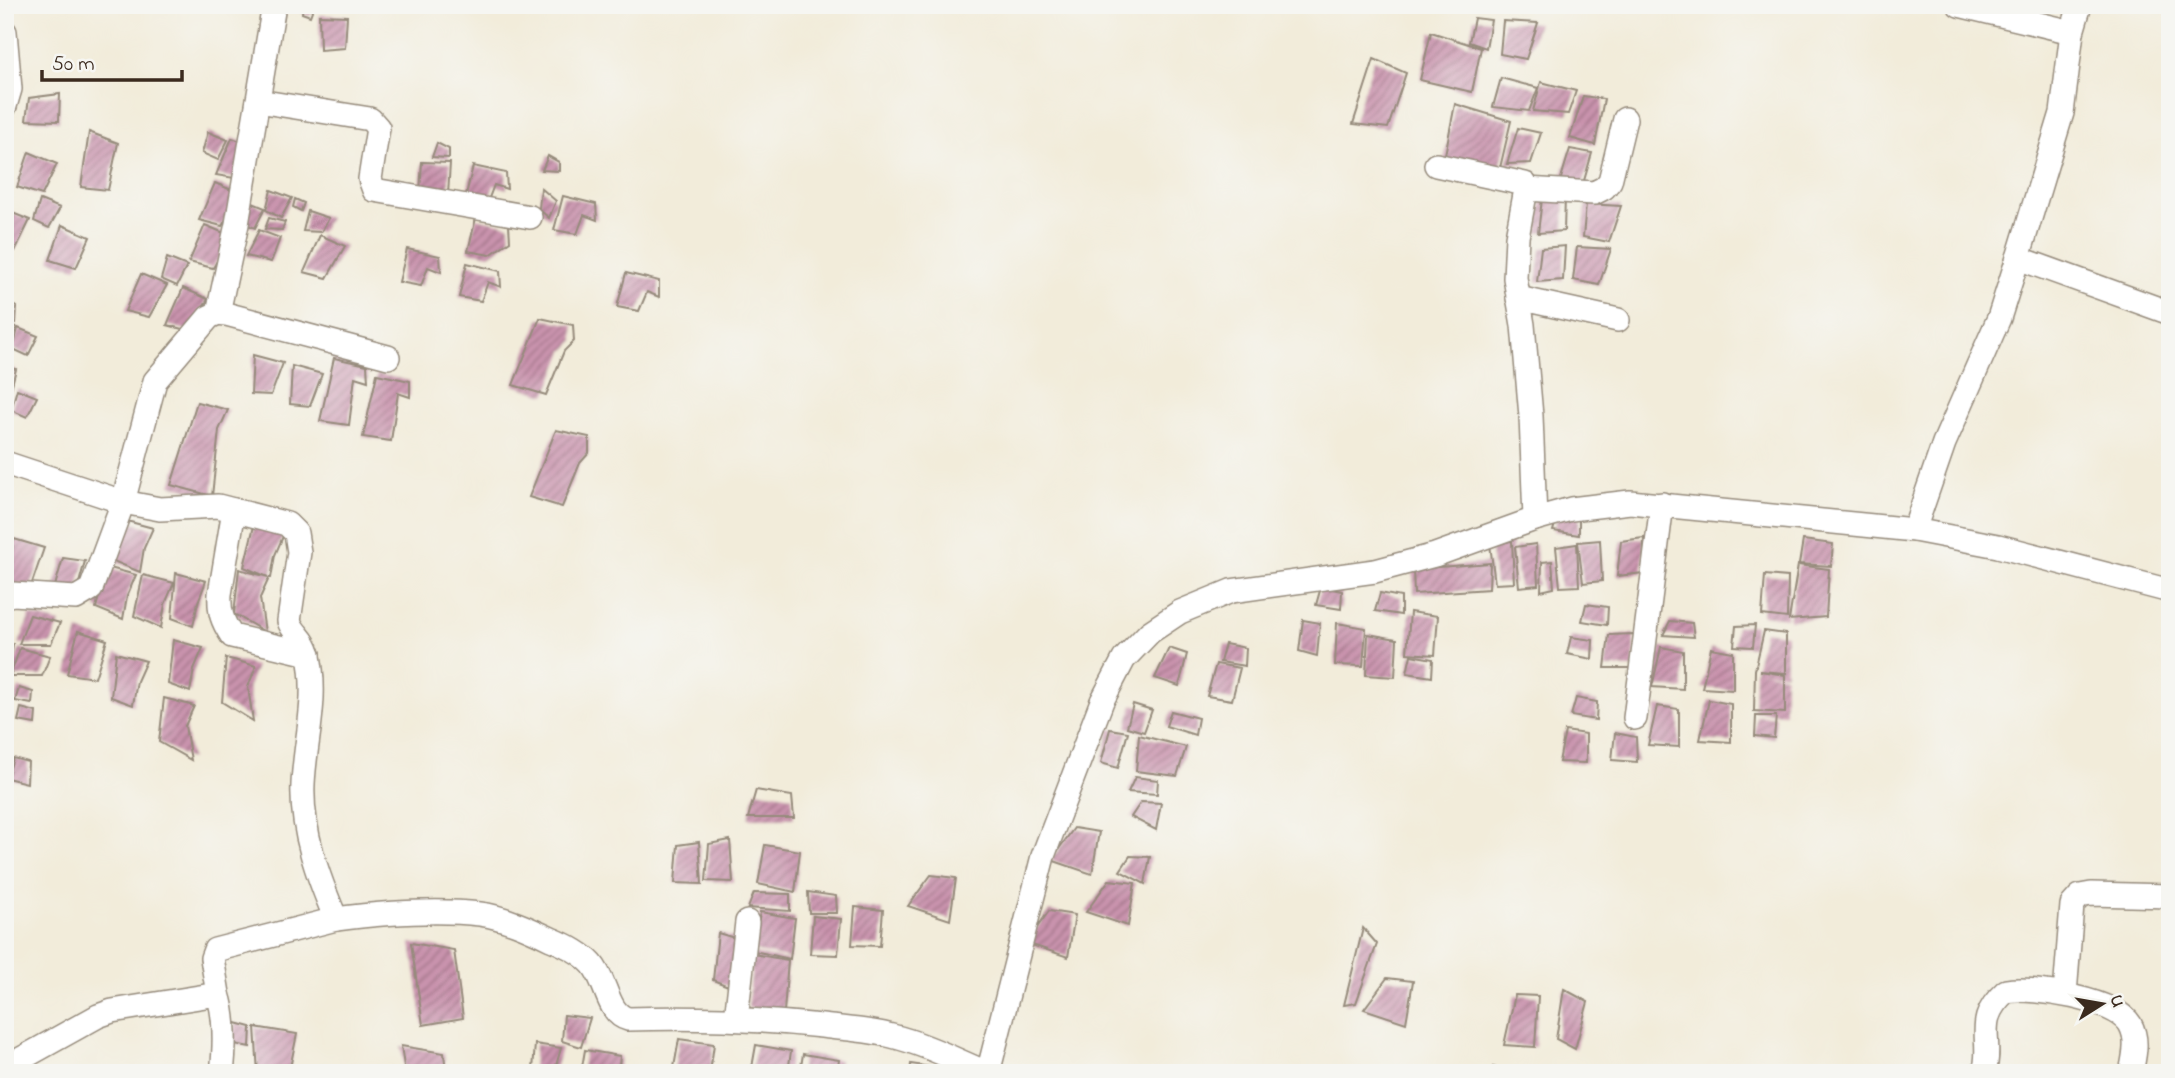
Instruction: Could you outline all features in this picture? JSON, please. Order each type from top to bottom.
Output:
[{"type":"street","points":[[218,313],[237,224],[274,5]]},
{"type":"street","points":[[1959,5],[2072,32]]},
{"type":"street","points":[[1914,530],[1944,443],[1999,318],[2018,258],[2062,113],[2072,32],[2080,5]]},
{"type":"street","points":[[5,32],[10,89],[5,106]]},
{"type":"street","points":[[258,101],[370,119],[376,123],[378,128],[370,179],[374,190],[530,217]]},
{"type":"street","points":[[1526,189],[1594,192],[1604,188],[1610,181],[1625,119]]},
{"type":"street","points":[[1436,165],[1525,184],[1517,237],[1515,278],[1523,325],[1531,416],[1535,519]]},
{"type":"street","points":[[2018,258],[2170,313]]},
{"type":"street","points":[[1518,298],[1618,320]]},
{"type":"street","points":[[5,596],[13,594],[76,598],[90,589],[123,502],[155,381],[209,317],[218,313],[388,357]]},
{"type":"street","points":[[5,463],[123,502],[160,509],[218,506],[287,524],[296,533],[299,552],[289,621],[292,629],[306,643],[309,654],[313,711],[303,786],[305,820],[314,862],[336,919]]},
{"type":"street","points":[[222,1073],[224,1040],[222,1011],[212,958],[215,950],[336,919],[383,913],[489,916],[539,933],[572,948],[592,964],[606,986],[614,1011],[620,1017],[774,1021],[892,1036],[987,1073],[1043,856],[1102,701],[1124,659],[1150,632],[1180,612],[1231,591],[1375,572],[1435,555],[1535,519],[1599,504],[1662,504],[1914,530],[1998,546],[2170,590]]},
{"type":"street","points":[[1635,718],[1662,504]]},
{"type":"street","points":[[234,510],[220,594],[221,621],[232,635],[309,654]]},
{"type":"street","points":[[2065,994],[2072,905],[2080,896],[2170,895]]},
{"type":"street","points":[[736,1019],[747,922]]},
{"type":"street","points":[[1984,1073],[1987,1064],[1984,1028],[1987,1016],[2006,991],[2024,989],[2065,994],[2123,1016],[2134,1033],[2136,1046],[2131,1073]]},
{"type":"street","points":[[5,1065],[112,1011],[190,996],[218,994]]},
{"type":"building","points":[[303,5],[313,8],[310,16],[302,13]]},
{"type":"building","points":[[417,5],[417,9],[400,7]]},
{"type":"building","points":[[319,15],[347,16],[345,48],[320,50]]},
{"type":"building","points":[[1474,18],[1491,20],[1486,48],[1469,42]]},
{"type":"building","points":[[1503,21],[1538,23],[1526,59],[1500,54]]},
{"type":"building","points":[[1431,32],[1481,48],[1472,92],[1420,80]]},
{"type":"building","points":[[1374,59],[1406,73],[1388,128],[1353,124]]},
{"type":"building","points":[[1501,78],[1538,88],[1529,111],[1493,107]]},
{"type":"building","points":[[1541,82],[1576,91],[1568,114],[1533,111]]},
{"type":"building","points":[[60,94],[59,121],[26,120],[29,98]]},
{"type":"building","points":[[1583,96],[1604,99],[1595,145],[1570,138]]},
{"type":"building","points":[[1455,104],[1511,121],[1500,168],[1444,160]]},
{"type":"building","points":[[1518,128],[1541,133],[1531,163],[1507,164]]},
{"type":"building","points":[[89,132],[118,143],[108,190],[81,187]]},
{"type":"building","points":[[208,132],[228,140],[218,160],[202,153]]},
{"type":"building","points":[[232,138],[249,144],[234,178],[216,175]]},
{"type":"building","points":[[437,143],[449,149],[449,158],[432,157]]},
{"type":"building","points":[[1570,149],[1592,153],[1583,184],[1559,185]]},
{"type":"building","points":[[29,152],[57,164],[42,195],[17,187]]},
{"type":"building","points":[[548,156],[559,162],[559,171],[542,170]]},
{"type":"building","points":[[422,162],[450,163],[448,195],[420,192]]},
{"type":"building","points":[[473,166],[506,173],[507,189],[494,185],[487,203],[465,199]]},
{"type":"building","points":[[215,183],[241,194],[222,226],[199,220]]},
{"type":"building","points":[[541,188],[556,201],[549,218],[539,209]]},
{"type":"building","points":[[271,190],[292,198],[281,218],[266,210]]},
{"type":"building","points":[[563,196],[596,204],[597,220],[584,215],[577,234],[554,230]]},
{"type":"building","points":[[1565,196],[1564,231],[1538,233],[1542,199]]},
{"type":"building","points":[[295,199],[304,203],[301,211],[293,207]]},
{"type":"building","points":[[40,200],[60,208],[49,228],[34,221]]},
{"type":"building","points":[[245,200],[265,208],[255,228],[239,221]]},
{"type":"building","points":[[1586,204],[1621,206],[1609,242],[1583,237]]},
{"type":"building","points":[[5,210],[30,220],[15,251],[5,248]]},
{"type":"building","points":[[308,211],[329,218],[321,232],[303,231]]},
{"type":"building","points":[[269,218],[285,222],[282,230],[265,229]]},
{"type":"building","points":[[476,218],[509,225],[510,241],[490,255],[468,251]]},
{"type":"building","points":[[62,225],[90,237],[76,268],[50,260]]},
{"type":"building","points":[[205,225],[231,236],[213,268],[189,262]]},
{"type":"building","points":[[259,230],[280,238],[271,262],[246,256]]},
{"type":"building","points":[[320,235],[345,246],[327,278],[304,272]]},
{"type":"building","points":[[1565,246],[1563,280],[1537,282],[1541,248]]},
{"type":"building","points":[[1577,247],[1611,249],[1599,285],[1573,280]]},
{"type":"building","points":[[407,249],[440,256],[441,272],[428,267],[421,286],[399,282]]},
{"type":"building","points":[[167,258],[187,266],[177,286],[161,279]]},
{"type":"building","points":[[467,263],[500,271],[501,287],[488,282],[481,301],[459,297]]},
{"type":"building","points":[[626,273],[659,281],[659,297],[647,292],[639,311],[617,307]]},
{"type":"building","points":[[141,274],[167,285],[149,317],[125,311]]},
{"type":"building","points":[[183,288],[208,299],[190,331],[167,325]]},
{"type":"building","points":[[5,303],[17,307],[16,323],[5,320]]},
{"type":"building","points":[[540,318],[573,325],[574,341],[564,351],[546,395],[513,385]]},
{"type":"building","points":[[5,323],[16,327],[5,350]]},
{"type":"building","points":[[18,328],[38,336],[28,356],[13,349]]},
{"type":"building","points":[[253,355],[283,363],[271,395],[251,394]]},
{"type":"building","points":[[334,358],[367,365],[368,381],[355,377],[349,425],[320,421]]},
{"type":"building","points":[[292,366],[322,374],[310,406],[290,404]]},
{"type":"building","points":[[5,367],[16,369],[6,408],[5,407]]},
{"type":"building","points":[[377,374],[410,381],[410,397],[398,393],[391,441],[363,437]]},
{"type":"building","points":[[17,389],[37,397],[27,417],[11,410]]},
{"type":"building","points":[[197,402],[228,410],[219,430],[212,496],[171,485]]},
{"type":"building","points":[[556,430],[589,437],[589,453],[580,463],[562,507],[529,497]]},
{"type":"building","points":[[1558,514],[1579,517],[1579,535],[1553,531]]},
{"type":"building","points":[[123,520],[153,528],[144,548],[140,572],[113,561]]},
{"type":"building","points":[[254,526],[284,534],[275,555],[271,578],[260,598],[265,632],[234,614],[239,569],[268,577],[244,567]]},
{"type":"building","points":[[1644,538],[1643,573],[1617,576],[1621,541]]},
{"type":"building","points":[[14,539],[44,548],[31,586],[5,583]]},
{"type":"building","points":[[1600,540],[1602,581],[1583,583],[1578,542]]},
{"type":"building","points":[[1803,540],[1833,544],[1831,566],[1799,564]]},
{"type":"building","points":[[1512,541],[1514,583],[1495,584],[1490,544]]},
{"type":"building","points":[[1536,544],[1538,585],[1519,587],[1515,547]]},
{"type":"building","points":[[1577,544],[1579,586],[1560,587],[1556,547]]},
{"type":"building","points":[[63,558],[85,561],[76,594],[55,586]]},
{"type":"building","points":[[1552,561],[1554,588],[1541,591],[1542,562]]},
{"type":"building","points":[[1490,563],[1489,589],[1414,594],[1413,569]]},
{"type":"building","points":[[1798,565],[1829,569],[1826,617],[1789,620]]},
{"type":"building","points":[[106,567],[136,575],[127,596],[123,619],[96,608]]},
{"type":"building","points":[[176,573],[206,581],[193,626],[172,618]]},
{"type":"building","points":[[143,575],[174,583],[165,604],[161,628],[134,616]]},
{"type":"building","points":[[1765,575],[1788,577],[1787,618],[1762,615]]},
{"type":"building","points":[[1321,587],[1342,591],[1341,609],[1316,605]]},
{"type":"building","points":[[1380,593],[1401,597],[1401,615],[1375,611]]},
{"type":"building","points":[[1586,604],[1608,607],[1607,625],[1582,621]]},
{"type":"building","points":[[1410,612],[1438,616],[1435,655],[1407,653]]},
{"type":"building","points":[[30,615],[60,623],[51,644],[19,644]]},
{"type":"building","points":[[1303,620],[1320,623],[1317,656],[1299,651]]},
{"type":"building","points":[[1670,621],[1692,623],[1694,637],[1663,635]]},
{"type":"building","points":[[1337,623],[1366,628],[1363,666],[1335,665]]},
{"type":"building","points":[[1755,625],[1753,647],[1734,646],[1736,626]]},
{"type":"building","points":[[78,631],[107,640],[95,678],[67,674]]},
{"type":"building","points":[[1764,631],[1786,634],[1786,673],[1760,671],[1785,675],[1785,713],[1754,711],[1755,670]]},
{"type":"building","points":[[1368,634],[1397,639],[1395,677],[1366,675]]},
{"type":"building","points":[[1634,634],[1634,668],[1605,668],[1609,635]]},
{"type":"building","points":[[1571,637],[1593,640],[1592,659],[1567,654]]},
{"type":"building","points":[[173,640],[203,648],[194,669],[190,692],[168,684]]},
{"type":"building","points":[[5,642],[13,644],[7,678],[5,678]]},
{"type":"building","points":[[1225,644],[1246,648],[1245,666],[1220,662]]},
{"type":"building","points":[[1661,647],[1683,651],[1683,689],[1652,687]]},
{"type":"building","points":[[20,648],[50,656],[42,676],[10,676]]},
{"type":"building","points":[[1169,648],[1187,654],[1179,686],[1155,678]]},
{"type":"building","points":[[1711,648],[1733,652],[1733,690],[1702,688]]},
{"type":"building","points":[[116,653],[146,661],[137,681],[133,705],[111,697]]},
{"type":"building","points":[[1411,655],[1433,659],[1432,677],[1407,673]]},
{"type":"building","points":[[226,658],[256,666],[248,687],[253,721],[222,702]]},
{"type":"building","points":[[1216,664],[1240,668],[1232,700],[1207,696]]},
{"type":"building","points":[[19,688],[33,692],[32,704],[15,701]]},
{"type":"building","points":[[164,698],[194,706],[185,726],[191,760],[159,742]]},
{"type":"building","points":[[1576,698],[1597,702],[1596,720],[1571,716]]},
{"type":"building","points":[[5,700],[12,702],[10,714],[5,713]]},
{"type":"building","points":[[1709,700],[1731,704],[1731,742],[1700,740]]},
{"type":"building","points":[[1133,704],[1152,710],[1144,732],[1127,727]]},
{"type":"building","points":[[1657,706],[1679,709],[1679,747],[1648,745]]},
{"type":"building","points":[[21,708],[36,712],[35,724],[18,721]]},
{"type":"building","points":[[1171,711],[1198,718],[1195,735],[1166,726]]},
{"type":"building","points":[[1756,716],[1776,716],[1774,738],[1755,736]]},
{"type":"building","points":[[1110,729],[1128,732],[1118,768],[1101,763]]},
{"type":"building","points":[[1565,731],[1586,734],[1586,763],[1559,762]]},
{"type":"building","points":[[1615,733],[1636,737],[1637,762],[1612,760]]},
{"type":"building","points":[[1139,735],[1186,747],[1177,776],[1136,771]]},
{"type":"building","points":[[13,758],[28,762],[27,783],[7,778]]},
{"type":"building","points":[[1135,777],[1158,780],[1157,794],[1128,792]]},
{"type":"building","points":[[756,790],[792,796],[794,818],[748,818]]},
{"type":"building","points":[[1141,802],[1161,803],[1156,830],[1131,817]]},
{"type":"building","points":[[1074,828],[1099,832],[1092,874],[1051,860]]},
{"type":"building","points":[[730,840],[733,882],[706,881],[709,844]]},
{"type":"building","points":[[699,842],[702,884],[675,883],[678,845]]},
{"type":"building","points":[[765,845],[800,851],[795,892],[758,884]]},
{"type":"building","points":[[1130,856],[1150,857],[1145,884],[1120,871]]},
{"type":"building","points":[[931,875],[956,878],[950,920],[908,906]]},
{"type":"building","points":[[1109,880],[1135,883],[1128,926],[1086,912]]},
{"type":"building","points":[[808,892],[836,896],[837,913],[809,913]]},
{"type":"building","points":[[754,893],[790,894],[790,911],[748,908]]},
{"type":"building","points":[[855,907],[883,910],[880,946],[852,945]]},
{"type":"building","points":[[1049,911],[1075,915],[1068,957],[1026,943]]},
{"type":"building","points":[[760,912],[795,918],[790,959],[754,951]]},
{"type":"building","points":[[813,916],[841,919],[838,955],[810,954]]},
{"type":"building","points":[[1363,928],[1377,944],[1356,1003],[1344,1005]]},
{"type":"building","points":[[718,933],[738,939],[736,989],[713,980]]},
{"type":"building","points":[[411,943],[454,950],[463,1018],[423,1025]]},
{"type":"building","points":[[753,954],[788,960],[784,1012],[748,1008]]},
{"type":"building","points":[[1387,978],[1413,981],[1406,1023],[1364,1009]]},
{"type":"building","points":[[1564,989],[1588,1002],[1575,1049],[1556,1039]]},
{"type":"building","points":[[1515,995],[1538,996],[1535,1047],[1504,1045]]},
{"type":"building","points":[[564,1015],[590,1018],[581,1047],[562,1041]]},
{"type":"building","points":[[236,1023],[251,1027],[250,1047],[230,1043]]},
{"type":"building","points":[[255,1027],[297,1034],[290,1068],[274,1073],[258,1073]]},
{"type":"building","points":[[679,1039],[714,1044],[710,1073],[673,1073]]},
{"type":"building","points":[[535,1044],[561,1048],[554,1073],[533,1070]]},
{"type":"building","points":[[756,1045],[791,1051],[788,1073],[751,1073]]},
{"type":"building","points":[[401,1046],[444,1053],[446,1073],[405,1073]]},
{"type":"building","points":[[585,1050],[620,1056],[618,1073],[581,1073]]},
{"type":"building","points":[[803,1054],[839,1060],[837,1073],[800,1073]]},
{"type":"building","points":[[911,1064],[937,1068],[935,1073],[910,1073]]},
{"type":"building","points":[[1493,1067],[1509,1072],[1509,1073],[1492,1073]]}]
